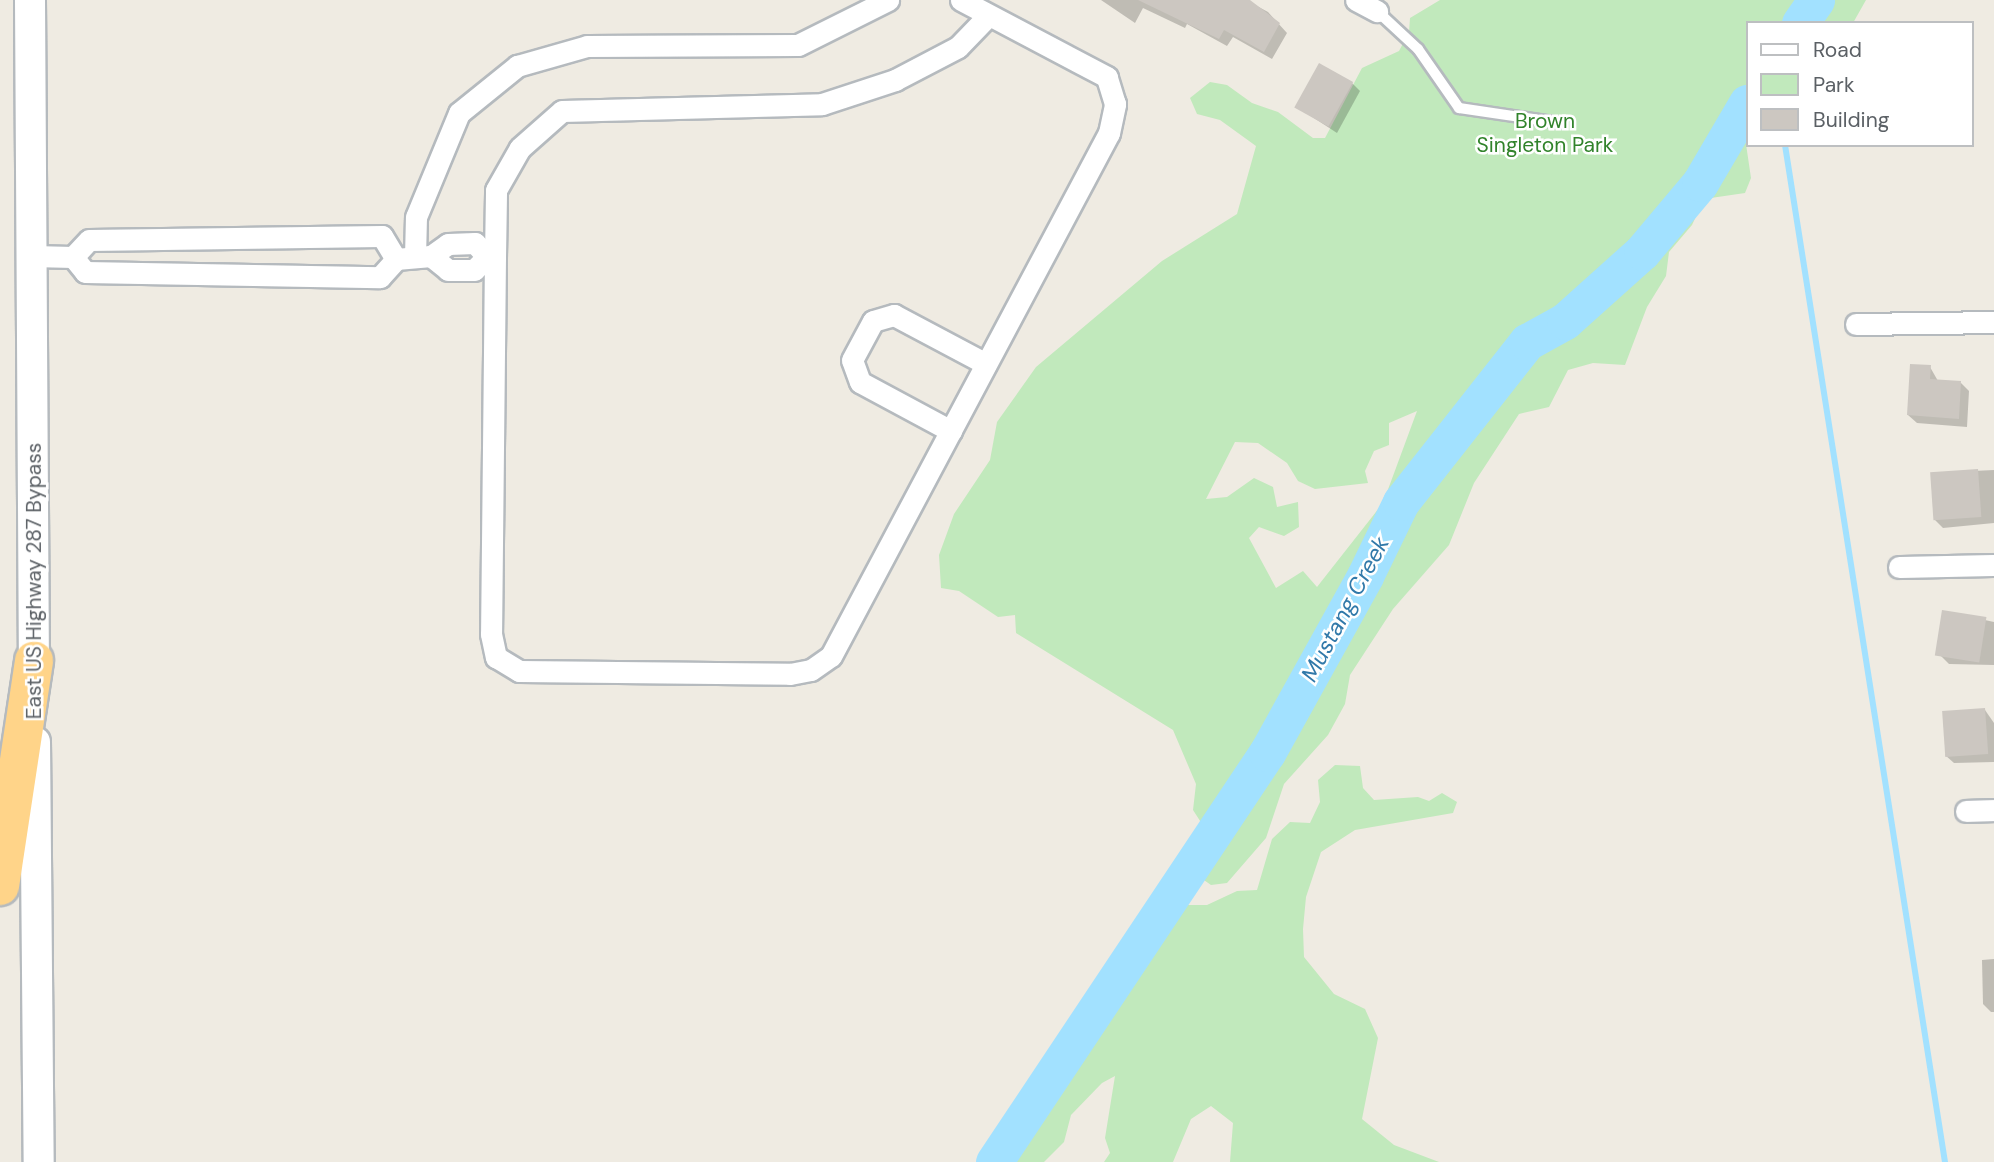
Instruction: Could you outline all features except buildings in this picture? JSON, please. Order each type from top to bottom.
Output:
[{"type":"highway","points":[[0,886],[34,661]]},
{"type":"main road","name":"East US Highway 287 Bypass","points":[[30,0],[39,1162]]},
{"type":"street","points":[[414,257],[416,217],[459,113],[517,66],[587,46],[798,45],[888,0]]},
{"type":"street","points":[[961,0],[987,17],[1107,77],[1115,104],[1109,133],[831,656],[811,670],[790,674],[519,671],[496,657],[491,634],[491,257],[496,190],[520,148],[562,111],[822,104],[895,80],[958,47],[987,17]]},
{"type":"street","points":[[1356,0],[1377,11]]},
{"type":"street","points":[[32,256],[73,257],[89,240],[383,236],[414,257]]},
{"type":"street","points":[[73,257],[85,272],[380,277],[414,257],[448,244],[475,243],[491,257]]},
{"type":"street","points":[[951,431],[860,382],[852,360],[873,321],[894,315],[986,364]]},
{"type":"street","points":[[1856,324],[1994,322]]},
{"type":"street","points":[[1899,567],[1994,565]]},
{"type":"street","points":[[1965,811],[1994,810]]},
{"type":"lane","points":[[1377,11],[1418,49],[1459,108],[1560,123]]},
{"type":"green space","name":"Brown Singleton Park","points":[[1440,0],[1866,0],[1854,21],[1745,21],[1745,147],[1751,178],[1745,193],[1704,199],[1692,225],[1669,252],[1666,276],[1647,307],[1625,365],[1593,363],[1568,370],[1549,407],[1519,414],[1474,483],[1449,545],[1393,609],[1350,675],[1345,704],[1328,735],[1284,784],[1266,838],[1227,883],[1211,885],[1201,878],[1198,865],[1213,841],[1193,810],[1196,784],[1173,730],[1016,633],[1015,615],[998,617],[959,591],[941,588],[939,555],[954,514],[990,460],[997,422],[1036,367],[1162,261],[1237,214],[1256,146],[1220,120],[1197,114],[1190,98],[1210,82],[1227,85],[1252,103],[1278,112],[1313,138],[1325,138],[1362,68],[1399,51],[1409,32],[1410,18]],"holes":[[[1417,411],[1383,503],[1317,587],[1303,571],[1276,588],[1249,538],[1259,527],[1284,536],[1299,527],[1298,502],[1277,507],[1273,487],[1254,478],[1227,497],[1206,499],[1235,442],[1258,443],[1287,463],[1298,481],[1315,489],[1368,483],[1365,471],[1374,451],[1389,445],[1389,423]]]},
{"type":"green space","points":[[1335,765],[1360,766],[1363,788],[1374,800],[1418,797],[1429,801],[1442,793],[1457,802],[1453,813],[1355,830],[1321,852],[1306,897],[1303,929],[1304,957],[1334,994],[1365,1009],[1378,1038],[1362,1119],[1394,1145],[1439,1162],[1230,1162],[1233,1123],[1211,1106],[1191,1119],[1173,1162],[1104,1162],[1110,1153],[1105,1138],[1115,1076],[1102,1083],[1071,1115],[1064,1142],[1044,1162],[1015,1162],[1044,1072],[1069,1019],[1115,1002],[1177,905],[1207,905],[1237,891],[1257,890],[1272,839],[1290,822],[1310,823],[1320,802],[1318,780]]},
{"type":"waterway","name":"Mustang Creek","points":[[1801,21],[1816,0]]},
{"type":"waterway","name":"Mustang Creek","points":[[994,1162],[1267,753],[1365,576],[1401,502],[1527,342],[1565,321],[1642,252],[1700,183],[1745,106]]},
{"type":"waterway","points":[[1785,147],[1945,1162]]}]
